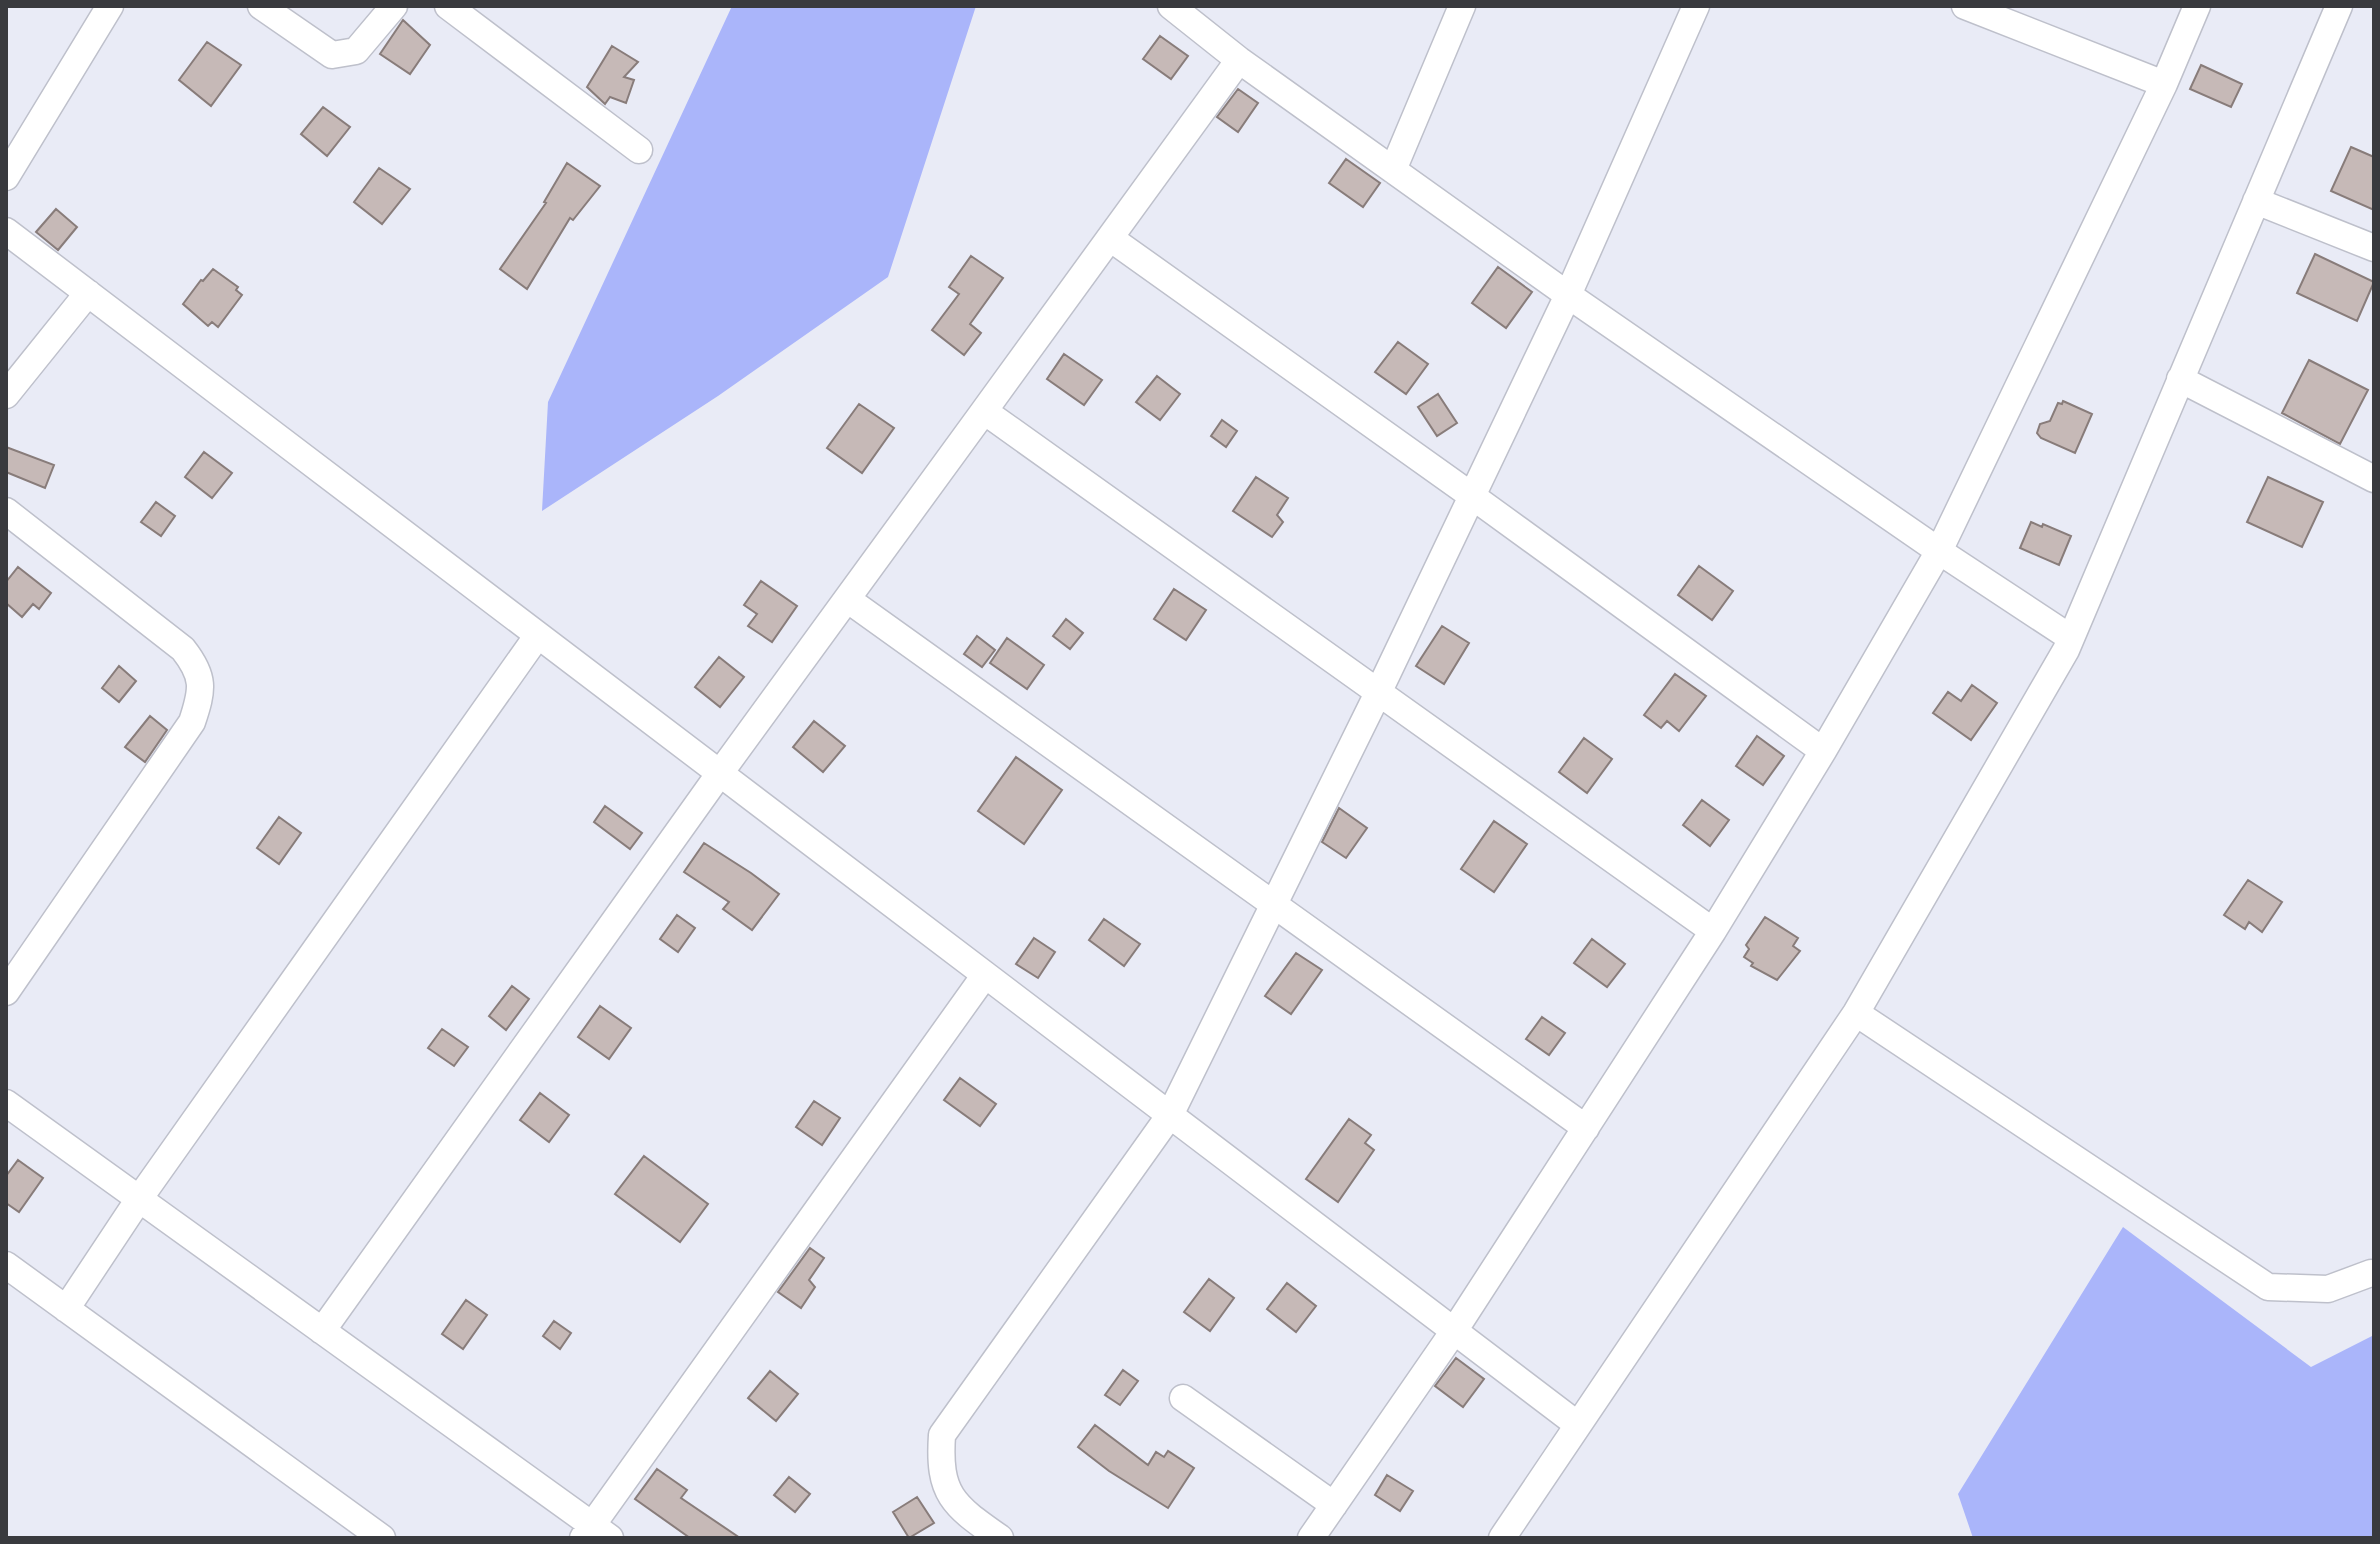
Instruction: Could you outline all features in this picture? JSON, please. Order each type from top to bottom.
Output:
[{"type":"street","points":[[6,177],[110,6]]},
{"type":"street","points":[[261,6],[332,55],[356,51],[394,6]]},
{"type":"street","points":[[448,6],[639,150]]},
{"type":"street","points":[[1171,6],[1239,60],[1568,295],[1939,551],[2071,638]]},
{"type":"street","points":[[1393,170],[1462,6]]},
{"type":"street","points":[[1000,1538],[962,1511],[946,1487],[940,1465],[942,1435],[1170,1115],[1378,693],[1568,295],[1696,6]]},
{"type":"street","points":[[1965,6],[2164,84]]},
{"type":"street","points":[[1311,1538],[1454,1331],[1713,931],[1823,751],[1939,551],[2164,84],[2197,6]]},
{"type":"street","points":[[1502,1538],[1856,1013],[2071,638],[2339,6]]},
{"type":"street","points":[[322,1331],[720,773],[1239,60]]},
{"type":"street","points":[[2256,201],[2374,248]]},
{"type":"street","points":[[6,231],[1578,1425]]},
{"type":"street","points":[[1110,238],[1823,751]]},
{"type":"street","points":[[6,395],[88,293]]},
{"type":"street","points":[[2180,379],[2374,479]]},
{"type":"street","points":[[984,411],[1713,931]]},
{"type":"street","points":[[6,511],[183,649],[198,668],[202,693],[192,722],[6,992]]},
{"type":"street","points":[[847,599],[1586,1128]]},
{"type":"street","points":[[66,1309],[139,1199],[538,635]]},
{"type":"street","points":[[6,1103],[322,1331],[595,1534],[985,975]]},
{"type":"street","points":[[1856,1013],[2268,1287],[2328,1289],[2371,1273]]},
{"type":"street","points":[[6,1265],[382,1538]]},
{"type":"street","points":[[1183,1398],[1334,1505]]},
{"type":"shaded area","points":[[732,6],[976,6],[888,277],[718,396],[542,511],[548,402]]},
{"type":"shaded area","points":[[2123,1227],[2311,1367],[2374,1335],[2374,1538],[1973,1538],[1958,1494]]},
{"type":"building","points":[[403,20],[430,45],[410,74],[380,54]]},
{"type":"building","points":[[1160,36],[1188,56],[1171,79],[1143,59]]},
{"type":"building","points":[[207,42],[241,65],[211,106],[179,80]]},
{"type":"building","points":[[612,46],[638,62],[624,77],[634,80],[626,103],[610,97],[605,104],[587,87]]},
{"type":"building","points":[[2201,65],[2242,84],[2231,107],[2190,89]]},
{"type":"building","points":[[1238,89],[1258,103],[1238,132],[1217,117]]},
{"type":"building","points":[[323,107],[350,127],[327,156],[301,134]]},
{"type":"building","points":[[2351,147],[2374,157],[2374,210],[2331,191]]},
{"type":"building","points":[[1346,159],[1380,183],[1363,207],[1329,183]]},
{"type":"building","points":[[567,163],[600,186],[573,220],[570,218],[527,289],[500,269],[546,203]]},
{"type":"building","points":[[379,168],[410,189],[382,224],[354,202]]},
{"type":"building","points":[[56,209],[77,227],[58,250],[36,232]]},
{"type":"building","points":[[2315,254],[2374,282],[2357,321],[2297,293]]},
{"type":"building","points":[[971,256],[1003,278],[970,324],[981,333],[964,355],[932,330],[959,294],[949,287]]},
{"type":"building","points":[[1498,267],[1532,292],[1506,328],[1472,303]]},
{"type":"building","points":[[213,269],[238,287],[236,290],[242,295],[218,327],[212,322],[208,326],[183,304]]},
{"type":"building","points":[[1398,342],[1428,364],[1406,394],[1375,372]]},
{"type":"building","points":[[1064,354],[1102,380],[1084,405],[1047,379]]},
{"type":"building","points":[[2309,360],[2368,390],[2340,444],[2282,413]]},
{"type":"building","points":[[1157,376],[1180,394],[1160,420],[1136,402]]},
{"type":"building","points":[[1438,394],[1457,423],[1437,436],[1418,407]]},
{"type":"building","points":[[2063,401],[2092,414],[2075,453],[2041,438],[2037,433],[2040,424],[2050,421],[2058,403],[2062,404]]},
{"type":"building","points":[[859,404],[894,428],[862,473],[827,448]]},
{"type":"building","points":[[1222,420],[1237,431],[1226,447],[1211,436]]},
{"type":"building","points":[[6,447],[54,465],[45,488],[6,472]]},
{"type":"building","points":[[204,452],[232,473],[212,498],[185,477]]},
{"type":"building","points":[[1256,477],[1288,498],[1277,515],[1283,522],[1272,537],[1233,511]]},
{"type":"building","points":[[2268,477],[2323,502],[2302,547],[2247,522]]},
{"type":"building","points":[[156,502],[175,516],[161,536],[141,522]]},
{"type":"building","points":[[2031,522],[2071,536],[2059,565],[2020,548]]},
{"type":"building","points":[[1699,566],[1733,591],[1712,620],[1678,595]]},
{"type":"building","points":[[18,567],[51,593],[39,609],[33,604],[22,617],[6,603],[6,582]]},
{"type":"building","points":[[761,581],[797,606],[772,642],[748,626],[757,614],[744,605]]},
{"type":"building","points":[[1174,589],[1206,610],[1186,640],[1154,619]]},
{"type":"building","points":[[1066,619],[1083,633],[1070,649],[1053,636]]},
{"type":"building","points":[[1442,626],[1469,643],[1444,684],[1416,666]]},
{"type":"building","points":[[977,636],[995,650],[982,667],[964,654]]},
{"type":"building","points":[[1007,638],[1044,665],[1027,689],[990,663]]},
{"type":"building","points":[[719,657],[744,677],[720,707],[695,687]]},
{"type":"building","points":[[119,666],[136,681],[119,702],[102,688]]},
{"type":"building","points":[[1675,674],[1706,696],[1679,731],[1667,721],[1661,728],[1644,715]]},
{"type":"building","points":[[1972,685],[1997,703],[1971,740],[1933,713],[1948,692],[1961,701]]},
{"type":"building","points":[[150,716],[167,730],[145,762],[125,747]]},
{"type":"building","points":[[814,721],[845,746],[823,772],[793,747]]},
{"type":"building","points":[[1757,736],[1784,756],[1763,785],[1736,766]]},
{"type":"building","points":[[1584,738],[1612,759],[1587,793],[1559,772]]},
{"type":"building","points":[[1016,757],[1062,790],[1024,844],[978,811]]},
{"type":"building","points":[[1702,800],[1729,820],[1710,846],[1683,825]]},
{"type":"building","points":[[605,806],[642,833],[630,849],[594,822]]},
{"type":"building","points":[[1339,808],[1367,828],[1346,858],[1322,842]]},
{"type":"building","points":[[279,817],[301,833],[279,864],[257,848]]},
{"type":"building","points":[[1494,821],[1527,844],[1494,892],[1461,869]]},
{"type":"building","points":[[704,843],[779,894],[752,930],[723,909],[729,902],[684,872]]},
{"type":"building","points":[[2248,880],[2282,902],[2262,932],[2249,922],[2245,929],[2224,915]]},
{"type":"building","points":[[677,915],[695,928],[678,952],[660,939]]},
{"type":"building","points":[[1765,917],[1798,938],[1793,946],[1800,951],[1777,980],[1751,966],[1753,963],[1744,957],[1749,949],[1746,945]]},
{"type":"building","points":[[1104,919],[1140,944],[1124,966],[1089,940]]},
{"type":"building","points":[[1034,938],[1055,952],[1038,978],[1016,964]]},
{"type":"building","points":[[1592,939],[1625,964],[1607,987],[1574,963]]},
{"type":"building","points":[[1296,953],[1322,970],[1291,1014],[1265,996]]},
{"type":"building","points":[[512,986],[529,999],[506,1030],[489,1016]]},
{"type":"building","points":[[600,1006],[631,1028],[609,1059],[578,1037]]},
{"type":"building","points":[[1542,1017],[1565,1033],[1549,1055],[1526,1039]]},
{"type":"building","points":[[442,1029],[468,1047],[454,1066],[428,1048]]},
{"type":"building","points":[[960,1078],[996,1104],[980,1126],[944,1100]]},
{"type":"building","points":[[540,1093],[569,1115],[549,1142],[520,1120]]},
{"type":"building","points":[[814,1101],[840,1118],[822,1145],[796,1127]]},
{"type":"building","points":[[1349,1119],[1371,1135],[1365,1143],[1374,1150],[1338,1202],[1306,1179]]},
{"type":"building","points":[[644,1156],[708,1204],[680,1242],[615,1194]]},
{"type":"building","points":[[18,1160],[43,1178],[19,1212],[6,1203],[6,1176]]},
{"type":"building","points":[[810,1248],[824,1258],[809,1280],[815,1287],[801,1308],[778,1292]]},
{"type":"building","points":[[1209,1279],[1234,1298],[1210,1331],[1184,1312]]},
{"type":"building","points":[[1287,1283],[1316,1306],[1296,1332],[1267,1309]]},
{"type":"building","points":[[466,1300],[487,1315],[463,1349],[442,1334]]},
{"type":"building","points":[[554,1321],[571,1333],[560,1349],[543,1336]]},
{"type":"building","points":[[1456,1358],[1484,1379],[1463,1407],[1435,1386]]},
{"type":"building","points":[[1123,1370],[1138,1381],[1120,1405],[1105,1395]]},
{"type":"building","points":[[770,1371],[798,1394],[776,1421],[748,1398]]},
{"type":"building","points":[[1095,1425],[1148,1465],[1156,1452],[1164,1457],[1168,1451],[1194,1468],[1168,1508],[1109,1471],[1078,1447]]},
{"type":"building","points":[[657,1469],[687,1490],[681,1498],[740,1538],[690,1538],[635,1499]]},
{"type":"building","points":[[1387,1475],[1413,1491],[1400,1511],[1375,1495]]},
{"type":"building","points":[[789,1477],[810,1494],[795,1512],[774,1495]]},
{"type":"building","points":[[917,1497],[934,1523],[909,1538],[893,1512]]}]
